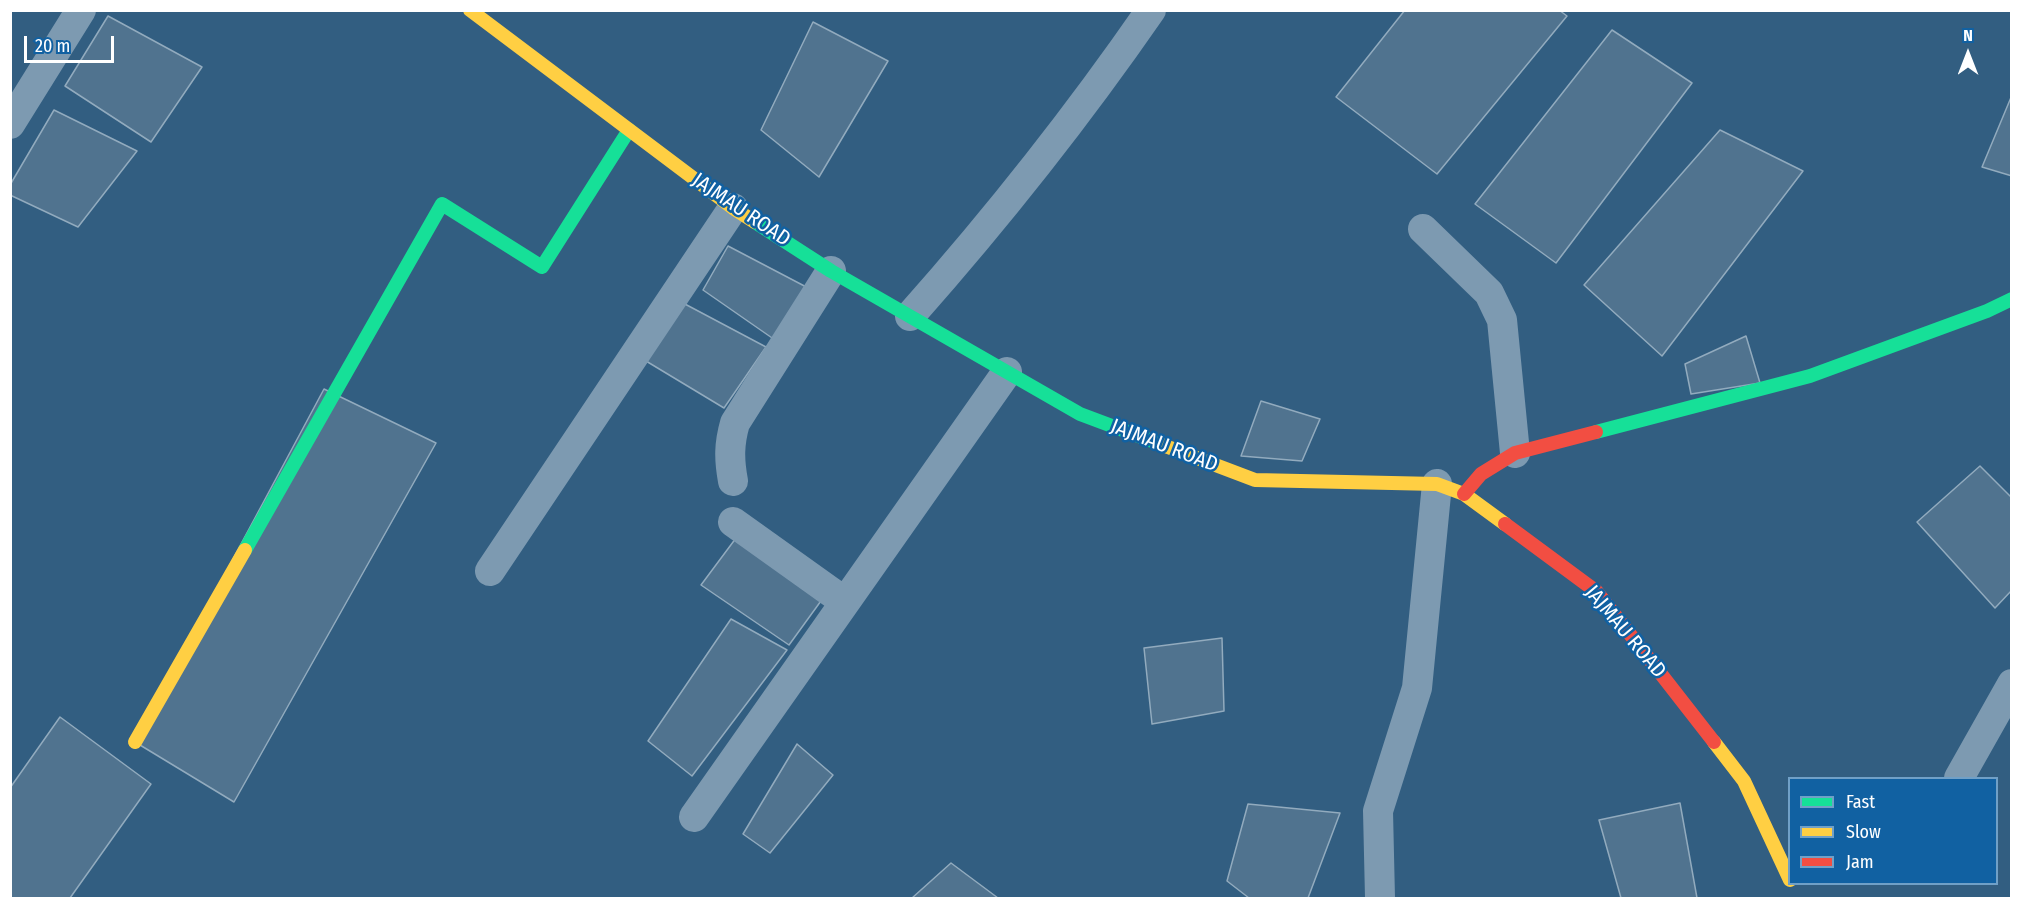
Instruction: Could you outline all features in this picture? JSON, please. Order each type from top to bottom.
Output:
[{"type":"street","points":[[10,124],[81,10]]},
{"type":"street","name":"JAJMAU ROAD","points":[[470,10],[733,208],[831,271],[1080,414],[1255,480],[1437,484],[1464,494],[1597,592],[1744,781],[1783,853],[1788,874]]},
{"type":"street","points":[[910,316],[1046,153],[1107,74],[1151,10]]},
{"type":"street","points":[[135,742],[442,204],[542,267],[629,130]]},
{"type":"street","points":[[490,571],[733,208]]},
{"type":"street","points":[[1423,230],[1489,293],[1502,320],[1515,453]]},
{"type":"street","points":[[734,481],[730,466],[729,441],[735,423],[831,271]]},
{"type":"street","points":[[1464,494],[1481,474],[1515,453],[1810,376],[1987,311],[2012,299]]},
{"type":"street","points":[[694,817],[1006,372]]},
{"type":"street","points":[[1380,898],[1378,811],[1417,688],[1437,484]]},
{"type":"street","points":[[733,522],[845,602]]},
{"type":"street","points":[[1960,777],[2012,684]]},
{"type":"building","points":[[1405,10],[1559,10],[1567,16],[1437,174],[1336,97]]},
{"type":"building","points":[[108,16],[202,67],[151,142],[65,86]]},
{"type":"building","points":[[813,22],[888,61],[819,177],[761,130]]},
{"type":"building","points":[[1612,30],[1692,83],[1556,263],[1475,204]]},
{"type":"building","points":[[2012,95],[2012,176],[1982,167]]},
{"type":"building","points":[[54,110],[137,151],[78,227],[10,195],[10,185]]},
{"type":"building","points":[[1720,130],[1803,171],[1662,356],[1584,285]]},
{"type":"building","points":[[728,246],[812,290],[775,340],[703,290]]},
{"type":"building","points":[[683,303],[766,347],[724,408],[641,358]]},
{"type":"building","points":[[1746,336],[1760,383],[1691,394],[1685,364]]},
{"type":"building","points":[[324,389],[436,443],[234,802],[135,742]]},
{"type":"building","points":[[1261,401],[1320,419],[1302,461],[1241,456]]},
{"type":"building","points":[[1980,466],[2012,498],[2012,590],[1995,608],[1917,522]]},
{"type":"building","points":[[739,534],[826,594],[789,645],[701,585]]},
{"type":"building","points":[[731,619],[787,650],[692,776],[648,741]]},
{"type":"building","points":[[1222,638],[1224,711],[1152,724],[1144,648]]},
{"type":"building","points":[[60,717],[151,784],[70,898],[10,898],[10,788]]},
{"type":"building","points":[[797,744],[833,775],[770,853],[743,834]]},
{"type":"building","points":[[1680,803],[1697,898],[1621,898],[1599,820]]},
{"type":"building","points":[[1248,804],[1340,813],[1308,898],[1249,898],[1227,881]]},
{"type":"building","points":[[951,863],[998,898],[912,898]]},
{"type":"traffic: fast","points":[[245,550],[442,204],[542,267],[629,130]]},
{"type":"traffic: fast","points":[[755,222],[831,271],[1080,414],[1160,444]]},
{"type":"traffic: fast","points":[[1596,432],[1810,376],[1987,311],[2012,299]]},
{"type":"traffic: slow","points":[[470,10],[733,208],[755,222]]},
{"type":"traffic: slow","points":[[1160,444],[1255,480],[1437,484],[1464,494],[1505,524]]},
{"type":"traffic: slow","points":[[135,742],[245,550]]},
{"type":"traffic: slow","points":[[1714,742],[1744,781],[1788,876]]},
{"type":"traffic: jam","points":[[1464,494],[1481,474],[1515,453],[1596,432]]},
{"type":"traffic: jam","points":[[1505,524],[1597,592],[1714,742]]}]
